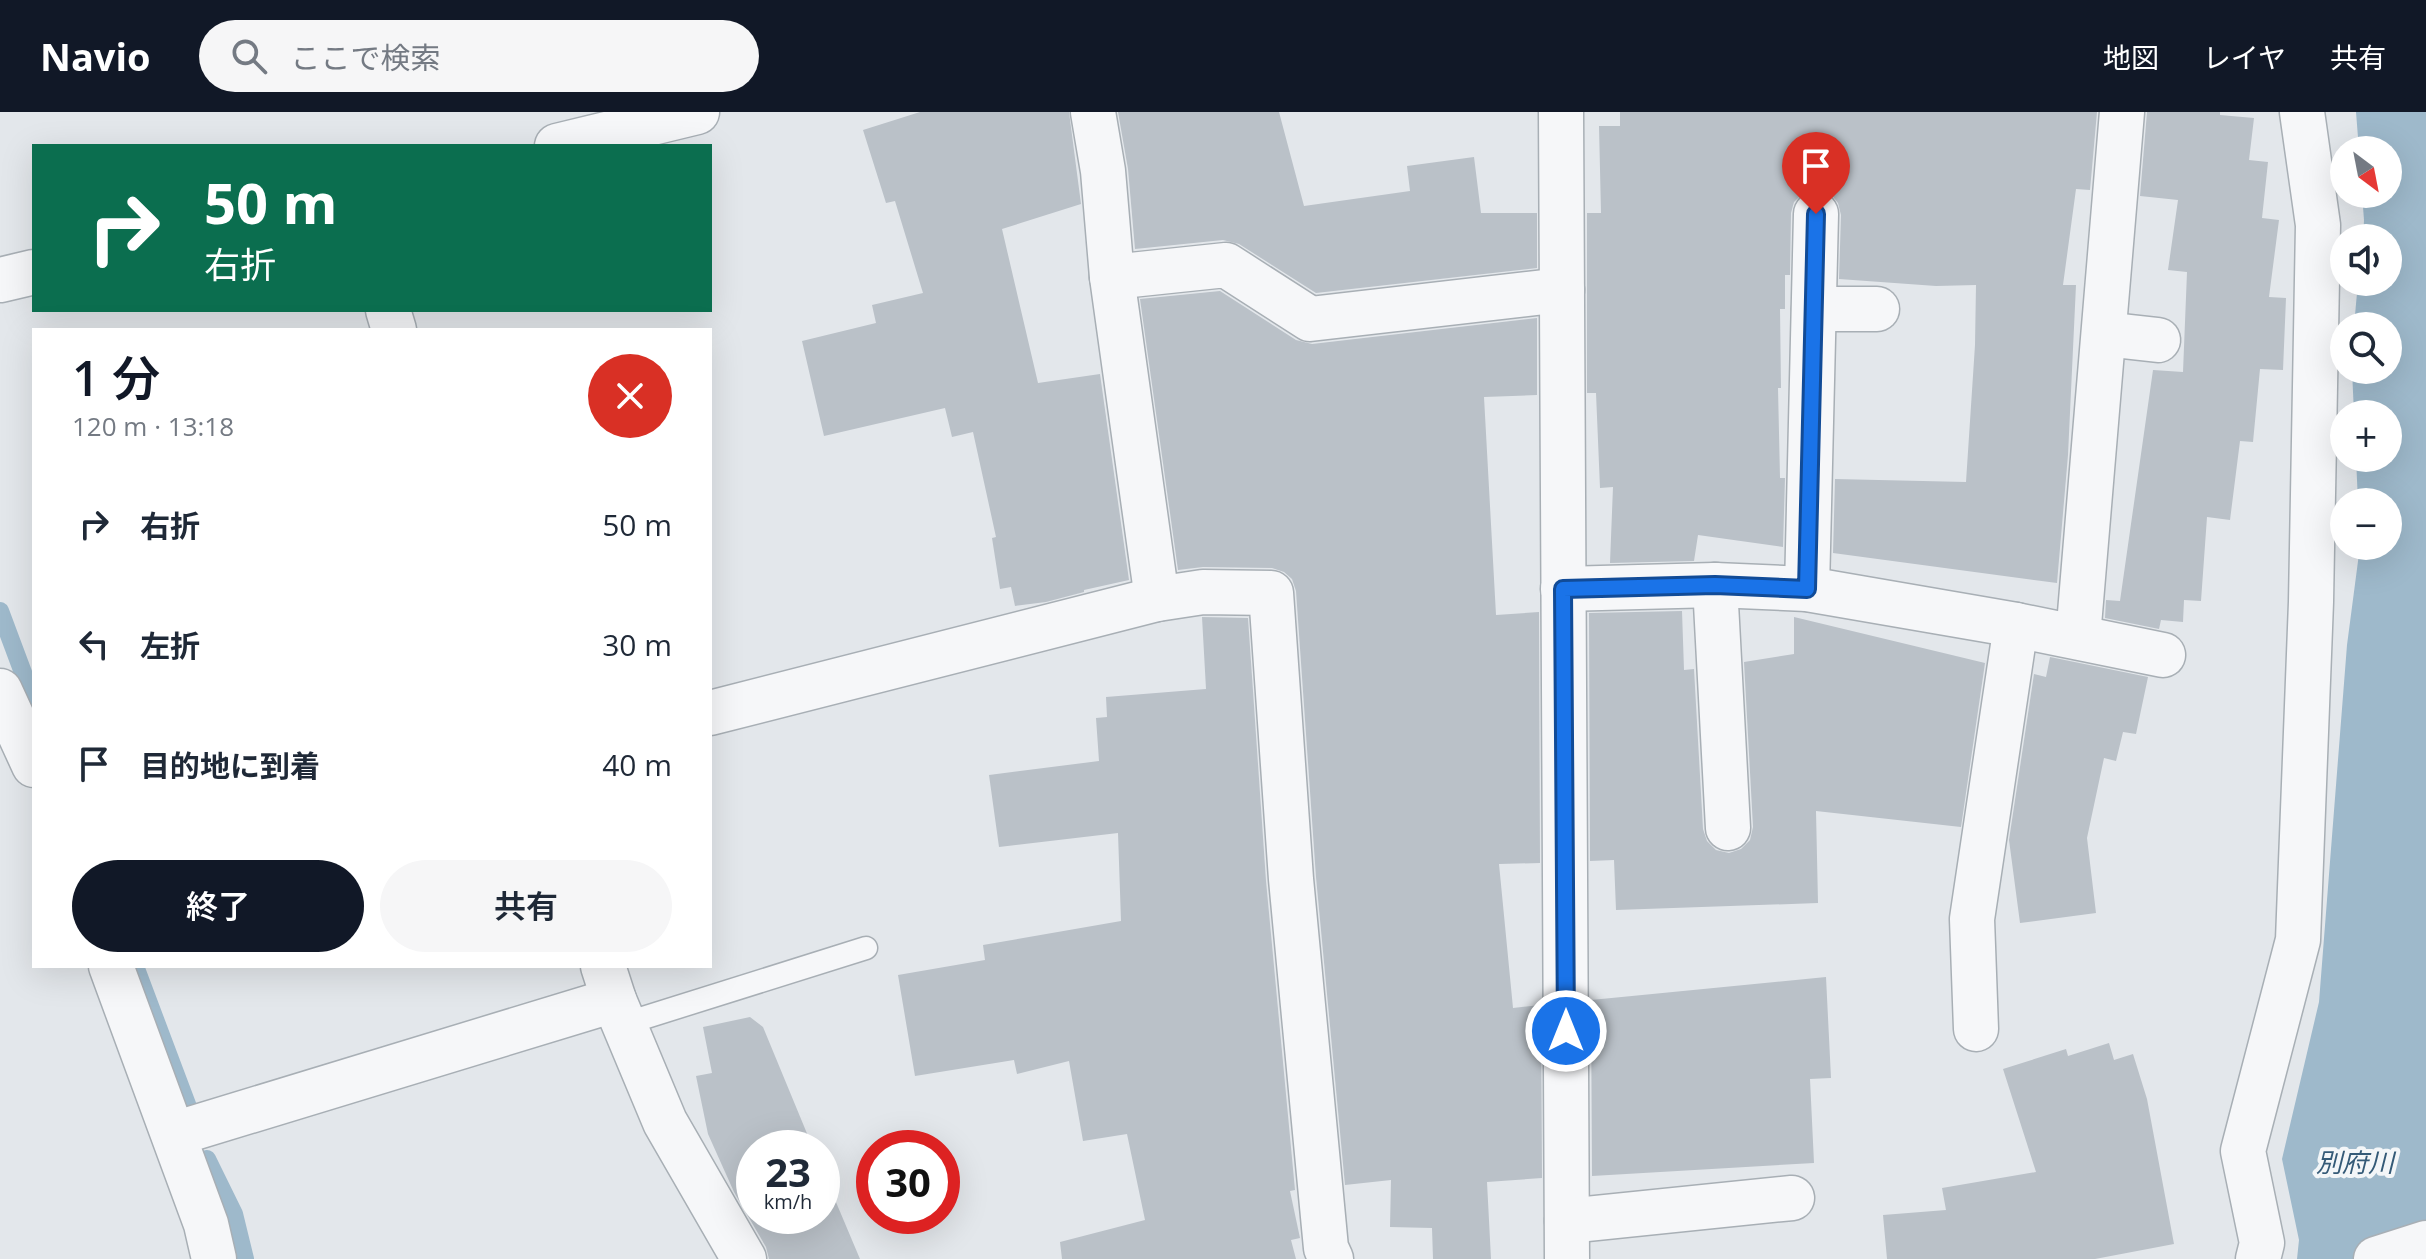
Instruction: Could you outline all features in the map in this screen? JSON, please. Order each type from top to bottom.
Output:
[{"type":"street","points":[[565,144],[697,112]]},
{"type":"street","points":[[1093,112],[1103,171],[1112,277],[1157,599]]},
{"type":"street","points":[[1561,112],[1567,1240],[1792,1198]]},
{"type":"street","points":[[2078,637],[2122,112]]},
{"type":"street","points":[[2258,1259],[2262,1243],[2243,1151],[2298,940],[2311,602],[2318,225],[2302,112]]},
{"type":"street","points":[[1807,589],[1816,214]]},
{"type":"street","points":[[1112,277],[1226,265],[1310,319],[1562,290]]},
{"type":"street","points":[[0,280],[32,272]]},
{"type":"street","points":[[1814,309],[1877,309]]},
{"type":"street","points":[[2104,334],[2158,340]]},
{"type":"street","points":[[1563,589],[1715,585],[1807,589],[2016,625],[2163,655]]},
{"type":"street","points":[[1715,585],[1728,828]]},
{"type":"street","points":[[712,712],[1157,599],[1203,592],[1271,593],[1291,879],[1326,1248],[1331,1259]]},
{"type":"street","points":[[1976,1029],[1972,919],[2016,625]]},
{"type":"street","points":[[0,691],[32,761]]},
{"type":"street","points":[[112,968],[206,1224],[214,1259]]},
{"type":"street","points":[[174,1134],[614,997],[665,1122],[744,1259]]},
{"type":"street","points":[[2376,1259],[2426,1243]]},
{"type":"lane","points":[[614,997],[866,948]]},
{"type":"water","name":"別府川","points":[[2356,112],[2426,112],[2426,1259],[2297,1259],[2299,1240],[2282,1159],[2319,1002],[2347,645],[2358,560],[2402,560],[2402,488],[2357,488],[2357,472],[2402,472],[2402,400],[2353,400],[2353,384],[2402,384],[2402,312],[2355,312],[2357,296],[2402,296],[2402,224],[2364,224],[2363,208],[2402,208],[2402,136],[2358,136]]},
{"type":"building","points":[[920,112],[1069,112],[1081,204],[1002,229],[1038,383],[1100,374],[1129,580],[1046,602],[1015,606],[1011,587],[1000,589],[992,538],[996,537],[973,432],[952,437],[945,408],[824,436],[802,341],[876,323],[872,305],[923,293],[895,201],[886,203],[863,130]]},
{"type":"building","points":[[1118,112],[1279,112],[1304,206],[1410,191],[1407,166],[1474,157],[1481,213],[1537,213],[1537,268],[1316,293],[1239,244],[1223,240],[1135,249],[1128,169]]},
{"type":"building","points":[[1620,112],[2097,112],[2090,190],[2076,189],[2063,285],[2076,285],[2068,455],[2057,583],[1833,553],[1835,479],[1966,482],[1976,285],[1936,286],[1839,279],[1841,215],[1838,203],[1830,193],[1817,189],[1803,193],[1794,202],[1790,275],[1785,275],[1785,309],[1780,309],[1781,388],[1778,388],[1780,478],[1785,478],[1783,547],[1698,535],[1694,561],[1610,563],[1613,487],[1600,488],[1596,393],[1587,393],[1587,213],[1601,213],[1599,126],[1620,126]]},
{"type":"building","points":[[2147,112],[2220,112],[2220,115],[2254,118],[2249,160],[2268,162],[2262,218],[2279,220],[2269,297],[2286,298],[2283,370],[2260,369],[2253,442],[2240,441],[2230,520],[2207,517],[2201,601],[2184,600],[2183,622],[2161,620],[2159,629],[2105,618],[2106,600],[2120,601],[2153,370],[2183,372],[2187,272],[2168,270],[2178,200],[2140,196]]},
{"type":"building","points":[[1220,291],[1296,340],[1312,344],[1537,318],[1537,395],[1484,397],[1496,615],[1539,612],[1540,863],[1499,864],[1513,1008],[1541,1005],[1542,1178],[1487,1182],[1491,1259],[1433,1259],[1432,1228],[1390,1227],[1391,1180],[1345,1185],[1316,877],[1296,591],[1292,579],[1272,568],[1203,567],[1178,570],[1140,299]]},
{"type":"building","points":[[1682,611],[1684,670],[1694,669],[1703,829],[1707,841],[1716,850],[1729,853],[1741,849],[1750,840],[1753,827],[1744,662],[1794,654],[1794,617],[1985,663],[1961,827],[1816,811],[1818,903],[1616,910],[1614,860],[1590,861],[1589,613]]},
{"type":"building","points":[[1202,617],[1248,618],[1266,881],[1295,1190],[1290,1191],[1300,1238],[1291,1240],[1296,1259],[1062,1259],[1060,1242],[1145,1220],[1127,1134],[1083,1141],[1069,1061],[1017,1074],[1014,1060],[915,1076],[898,975],[985,960],[983,945],[1121,921],[1118,833],[999,847],[989,775],[1099,761],[1096,718],[1107,717],[1106,697],[1206,689]]},
{"type":"building","points":[[2050,657],[2148,677],[2136,734],[2123,732],[2116,761],[2104,758],[2087,838],[2096,913],[2020,923],[2009,840],[2034,674],[2046,677]]},
{"type":"building","points":[[1826,977],[1831,1078],[1810,1079],[1814,1163],[1592,1176],[1591,1000]]},
{"type":"building","points":[[750,1017],[763,1027],[806,1130],[736,1130],[736,1195],[708,1134],[696,1076],[712,1073],[703,1027]]},
{"type":"building","points":[[2109,1043],[2114,1060],[2133,1054],[2147,1099],[2174,1244],[2095,1259],[1887,1259],[1883,1215],[1946,1210],[1942,1188],[2036,1172],[2003,1069],[2066,1049],[2068,1056]]},
{"type":"building","points":[[840,1212],[860,1259],[769,1259],[758,1234],[840,1234]]},
{"type":"waterway","points":[[0,611],[32,697]]},
{"type":"waterway","points":[[136,968],[188,1107]]},
{"type":"waterway","points":[[207,1159],[234,1214],[245,1259]]},
{"type":"route","points":[[1566,1031],[1563,589],[1715,585],[1807,589],[1816,214]]}]
